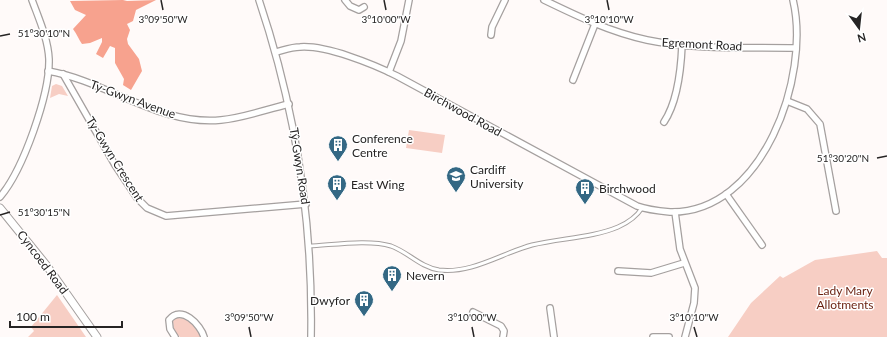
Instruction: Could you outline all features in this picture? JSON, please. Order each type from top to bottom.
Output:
[{"type":"street","points":[[0,197],[15,172],[32,132],[48,71],[46,43],[32,0]]},
{"type":"street","name":"Tŷ-Gwyn Road","points":[[259,0],[276,52],[289,104],[306,204],[309,246],[311,337]]},
{"type":"street","points":[[345,0],[354,9],[359,10],[364,7]]},
{"type":"street","points":[[389,72],[401,41],[409,0]]},
{"type":"street","points":[[491,35],[492,28],[505,0]]},
{"type":"street","name":"Egremont Road","points":[[544,0],[595,24],[646,40],[682,45],[796,48]]},
{"type":"street","points":[[642,208],[675,212],[707,205],[726,194],[738,184],[758,160],[776,130],[787,102],[794,71],[796,22],[793,0]]},
{"type":"street","points":[[573,80],[595,24]]},
{"type":"street","points":[[664,122],[669,114],[679,77],[682,45]]},
{"type":"street","name":"Birchwood Road","points":[[276,52],[294,47],[315,48],[344,56],[389,72],[642,208]]},
{"type":"street","name":"Ty-Gwyn Avenue","points":[[48,71],[63,74],[150,108],[197,120],[220,120],[235,118],[289,104]]},
{"type":"street","name":"Ty-Gwyn Crescent","points":[[63,74],[126,182],[142,203],[153,212],[166,216],[306,204]]},
{"type":"street","points":[[787,102],[807,109],[820,124],[836,211]]},
{"type":"street","points":[[726,194],[762,245]]},
{"type":"street","name":"Cyncoed Road","points":[[0,208],[47,266],[97,337]]},
{"type":"street","points":[[675,212],[679,245],[684,263],[695,288],[694,303],[685,337]]},
{"type":"street","points":[[618,271],[651,273],[684,263]]},
{"type":"street","points":[[550,308],[554,337]]},
{"type":"street","points":[[473,312],[501,326],[504,330],[503,337]]},
{"type":"street","points":[[175,337],[170,329],[169,320],[175,315],[181,315],[187,316],[197,324],[204,337]]},
{"type":"street","points":[[653,337],[669,337]]},
{"type":"lane","points":[[309,246],[380,244],[395,248],[418,263],[431,268],[440,270],[464,269],[530,245],[612,229],[626,223],[642,208]]},
{"type":"green space","points":[[56,84],[62,86],[68,96],[59,94],[50,98],[52,86]]},
{"type":"green space","points":[[409,130],[445,135],[442,153],[406,148]]},
{"type":"green space","name":"Lady Mary Allotments","points":[[877,251],[882,258],[887,258],[887,337],[728,337],[751,303],[780,276],[783,278],[815,260]]},
{"type":"green space","points":[[57,295],[86,337],[28,337],[34,331],[31,327]]},
{"type":"green space","points":[[176,318],[184,319],[192,323],[201,337],[180,337],[174,331],[173,321]]},
{"type":"shaded area","points":[[156,0],[136,10],[133,21],[127,24],[130,30],[127,39],[128,44],[139,59],[142,71],[131,90],[123,85],[124,79],[115,63],[115,48],[110,46],[103,58],[96,54],[102,42],[102,38],[90,43],[82,44],[73,29],[86,15],[75,10],[70,1]]},
{"type":"place","name":"Conference Centre","points":[[338,162]]},
{"type":"place","name":"Cardiff University","points":[[456,193]]},
{"type":"place","name":"East Wing","points":[[337,201]]},
{"type":"place","name":"Birchwood","points":[[585,205]]},
{"type":"place","name":"Nevern","points":[[392,292]]},
{"type":"place","name":"Dwyfor","points":[[364,317]]}]
